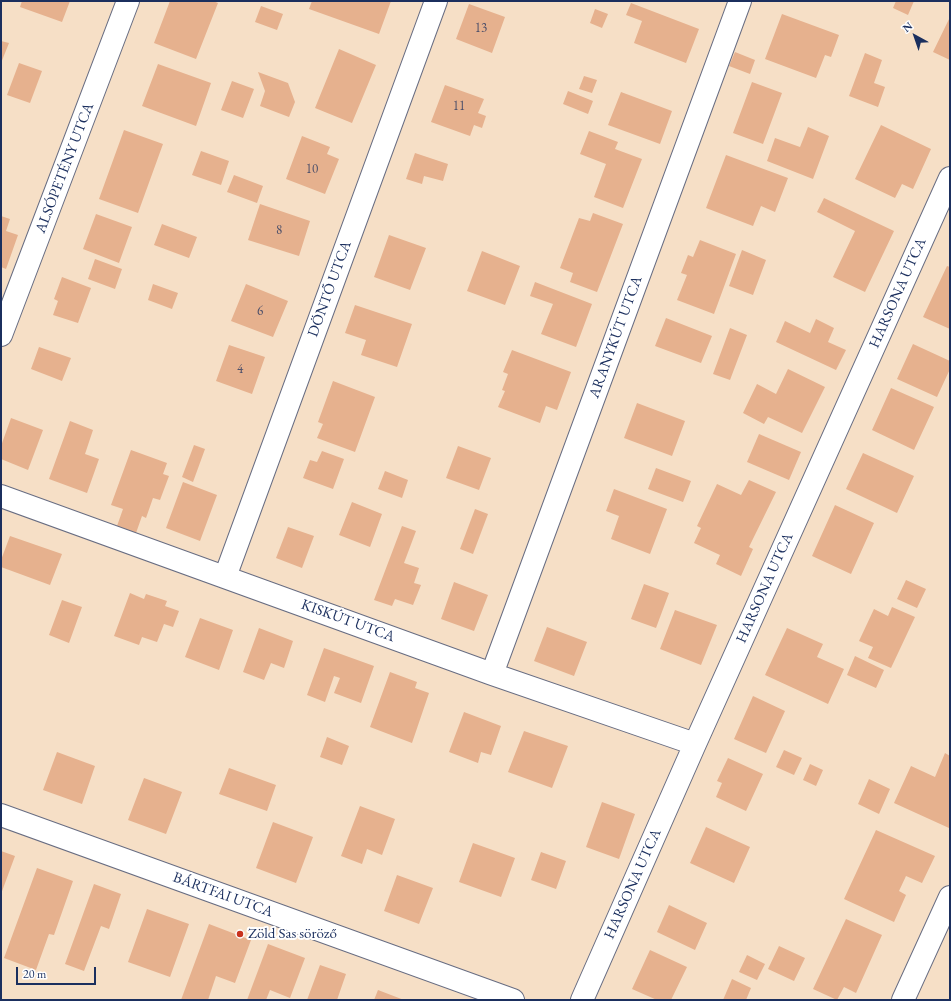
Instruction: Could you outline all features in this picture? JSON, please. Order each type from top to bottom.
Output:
[{"type":"street","name":"ALSÓPETÉNY UTCA","points":[[1,335],[128,1]]},
{"type":"street","name":"DÖNTŐ UTCA","points":[[225,577],[436,1]]},
{"type":"street","name":"ARANYKÚT UTCA","points":[[492,674],[740,1]]},
{"type":"street","name":"HARSONA UTCA","points":[[582,1000],[695,744],[950,178]]},
{"type":"street","name":"KISKÚT UTCA","points":[[1,496],[492,674],[695,744]]},
{"type":"street","name":"BÁRTFAI UTCA","points":[[1,815],[513,1000]]},
{"type":"street","points":[[903,1000],[950,897]]},
{"type":"building","points":[[22,1],[70,1],[62,22],[20,7]]},
{"type":"building","points":[[170,1],[213,1],[218,3],[196,59],[154,43]]},
{"type":"building","points":[[312,1],[391,1],[379,34],[309,9]]},
{"type":"building","points":[[896,1],[914,1],[908,15],[893,8]]},
{"type":"building","points":[[631,3],[699,29],[686,63],[634,43],[642,21],[626,15]]},
{"type":"building","points":[[469,4],[505,17],[492,53],[456,39]]},
{"type":"building","points":[[261,6],[283,14],[277,30],[255,22]]},
{"type":"building","points":[[595,9],[608,14],[602,28],[590,23]]},
{"type":"building","points":[[782,14],[839,35],[831,57],[825,55],[816,78],[765,59]]},
{"type":"building","points":[[950,17],[950,60],[933,52]]},
{"type":"building","points":[[1,41],[9,43],[1,63]]},
{"type":"building","points":[[339,49],[376,65],[352,123],[315,108]]},
{"type":"building","points":[[735,52],[755,60],[750,74],[729,66]]},
{"type":"building","points":[[865,53],[882,60],[874,83],[885,87],[878,107],[849,96]]},
{"type":"building","points":[[19,63],[42,71],[30,103],[7,95]]},
{"type":"building","points":[[158,64],[211,83],[196,126],[142,106]]},
{"type":"building","points":[[258,72],[288,83],[295,102],[289,117],[260,106],[265,91]]},
{"type":"building","points":[[584,76],[597,80],[592,93],[579,89]]},
{"type":"building","points":[[232,81],[254,89],[243,118],[221,110]]},
{"type":"building","points":[[752,82],[782,93],[763,144],[733,133]]},
{"type":"building","points":[[445,85],[484,99],[478,113],[486,116],[482,128],[474,125],[470,136],[431,122]]},
{"type":"building","points":[[568,91],[593,101],[588,114],[563,104]]},
{"type":"building","points":[[621,92],[672,111],[660,144],[608,125]]},
{"type":"building","points":[[881,125],[931,149],[913,189],[902,184],[895,198],[855,179]]},
{"type":"building","points":[[808,127],[829,136],[813,179],[767,161],[775,138],[800,147]]},
{"type":"building","points":[[124,130],[163,144],[138,213],[99,199]]},
{"type":"building","points":[[589,131],[618,142],[615,149],[642,159],[623,208],[594,197],[606,164],[580,154]]},
{"type":"building","points":[[302,136],[330,147],[327,154],[339,159],[325,194],[286,179]]},
{"type":"building","points":[[201,151],[229,161],[221,185],[192,175]]},
{"type":"building","points":[[415,153],[448,164],[443,181],[424,176],[422,184],[406,179]]},
{"type":"building","points":[[726,155],[788,178],[775,212],[761,206],[753,226],[706,208]]},
{"type":"building","points":[[234,175],[263,186],[257,203],[227,192]]},
{"type":"building","points":[[824,198],[894,231],[865,292],[833,277],[855,231],[817,212]]},
{"type":"building","points":[[260,204],[310,221],[299,256],[248,240]]},
{"type":"building","points":[[593,213],[623,224],[597,292],[570,282],[573,273],[560,268],[579,218],[590,221]]},
{"type":"building","points":[[96,214],[132,227],[119,263],[83,249]]},
{"type":"building","points":[[1,216],[10,219],[6,231],[18,235],[6,269],[1,267]]},
{"type":"building","points":[[162,224],[197,237],[189,258],[154,245]]},
{"type":"building","points":[[389,235],[426,248],[410,290],[374,277]]},
{"type":"building","points":[[700,240],[736,254],[714,314],[677,300],[687,275],[681,273],[688,255],[693,257]]},
{"type":"building","points":[[742,250],[766,260],[753,295],[729,286]]},
{"type":"building","points":[[482,251],[520,266],[505,305],[467,291]]},
{"type":"building","points":[[95,259],[122,269],[115,289],[88,279]]},
{"type":"building","points":[[947,266],[950,267],[950,329],[923,317]]},
{"type":"building","points":[[62,277],[91,288],[78,323],[53,315],[58,301],[54,299]]},
{"type":"building","points":[[535,282],[592,304],[576,347],[541,334],[553,304],[530,296]]},
{"type":"building","points":[[153,284],[178,293],[172,309],[148,300]]},
{"type":"building","points":[[246,284],[288,301],[273,337],[231,321]]},
{"type":"building","points":[[355,305],[412,324],[397,367],[361,355],[366,340],[345,333]]},
{"type":"building","points":[[666,318],[712,336],[701,363],[655,346]]},
{"type":"building","points":[[816,319],[834,328],[828,342],[846,350],[836,370],[776,342],[785,321],[810,333]]},
{"type":"building","points":[[730,328],[747,335],[730,380],[713,374]]},
{"type":"building","points":[[913,344],[950,361],[950,369],[937,397],[897,379]]},
{"type":"building","points":[[229,345],[265,357],[252,394],[216,381]]},
{"type":"building","points":[[39,347],[71,358],[62,381],[31,369]]},
{"type":"building","points":[[512,350],[571,372],[557,410],[546,406],[540,423],[498,407],[505,391],[502,390],[508,374],[503,372]]},
{"type":"building","points":[[788,369],[825,387],[802,433],[768,417],[764,424],[743,413],[757,384],[776,394]]},
{"type":"building","points":[[333,381],[375,397],[355,452],[317,438],[323,424],[318,422]]},
{"type":"building","points":[[891,388],[934,407],[914,450],[872,430]]},
{"type":"building","points":[[637,403],[685,421],[672,456],[624,438]]},
{"type":"building","points":[[11,418],[43,430],[28,470],[1,459],[1,446]]},
{"type":"building","points":[[70,421],[93,430],[85,454],[99,459],[87,493],[49,479]]},
{"type":"building","points":[[759,434],[801,452],[789,480],[747,462]]},
{"type":"building","points":[[194,445],[205,449],[193,482],[182,477]]},
{"type":"building","points":[[458,446],[491,458],[479,490],[446,478]]},
{"type":"building","points":[[131,450],[167,463],[163,474],[169,476],[160,500],[153,498],[146,518],[142,516],[136,533],[117,526],[123,509],[111,505]]},
{"type":"building","points":[[322,451],[344,459],[333,489],[303,478],[310,460],[317,462]]},
{"type":"building","points":[[863,453],[914,476],[897,513],[846,489]]},
{"type":"building","points":[[656,468],[691,481],[683,502],[648,489]]},
{"type":"building","points":[[385,471],[408,480],[402,498],[378,489]]},
{"type":"building","points":[[749,480],[776,492],[749,547],[753,549],[741,576],[716,564],[720,555],[694,543],[701,528],[697,526],[717,484],[741,495]]},
{"type":"building","points":[[183,482],[217,495],[200,541],[166,528]]},
{"type":"building","points":[[614,489],[667,509],[650,554],[611,539],[619,516],[606,511]]},
{"type":"building","points":[[352,502],[382,514],[370,547],[339,535]]},
{"type":"building","points":[[835,505],[874,523],[851,574],[812,556]]},
{"type":"building","points":[[475,509],[488,514],[473,554],[460,549]]},
{"type":"building","points":[[402,526],[416,531],[404,563],[419,568],[414,583],[421,585],[413,605],[395,599],[392,606],[374,600]]},
{"type":"building","points":[[288,527],[314,536],[302,568],[276,558]]},
{"type":"building","points":[[10,536],[62,554],[50,585],[1,567],[1,560]]},
{"type":"building","points":[[906,580],[926,589],[917,608],[897,599]]},
{"type":"building","points":[[454,582],[488,595],[474,631],[441,619]]},
{"type":"building","points":[[644,584],[669,593],[656,628],[631,619]]},
{"type":"building","points":[[130,593],[144,599],[146,594],[167,601],[165,606],[179,611],[173,627],[164,624],[157,642],[142,637],[139,645],[114,636]]},
{"type":"building","points":[[62,600],[82,607],[69,643],[49,635]]},
{"type":"building","points":[[892,607],[915,617],[891,668],[868,658],[873,647],[859,641],[874,609],[888,616]]},
{"type":"building","points":[[675,610],[717,625],[701,665],[660,649]]},
{"type":"building","points":[[200,618],[233,630],[219,670],[185,657]]},
{"type":"building","points":[[547,627],[587,642],[574,676],[534,661]]},
{"type":"building","points":[[259,628],[293,641],[284,668],[271,663],[264,680],[243,672]]},
{"type":"building","points":[[787,628],[823,644],[817,657],[844,669],[828,704],[765,675]]},
{"type":"building","points":[[324,648],[374,666],[361,703],[334,693],[340,678],[334,676],[325,702],[307,695]]},
{"type":"building","points":[[855,656],[884,670],[876,688],[847,675]]},
{"type":"building","points":[[390,672],[417,682],[415,688],[429,693],[412,743],[370,727]]},
{"type":"building","points":[[753,696],[785,711],[766,753],[734,739]]},
{"type":"building","points":[[464,712],[501,726],[491,755],[481,752],[478,763],[449,752]]},
{"type":"building","points":[[524,731],[568,746],[552,788],[508,772]]},
{"type":"building","points":[[327,737],[349,746],[342,765],[320,757]]},
{"type":"building","points":[[784,750],[802,758],[794,775],[776,767]]},
{"type":"building","points":[[57,752],[95,766],[82,804],[43,790]]},
{"type":"building","points":[[945,753],[950,756],[949,828],[894,803],[911,766],[935,777]]},
{"type":"building","points":[[728,758],[763,774],[746,811],[716,797],[722,783],[717,781]]},
{"type":"building","points":[[810,764],[823,770],[816,786],[803,780]]},
{"type":"building","points":[[229,768],[276,785],[267,811],[219,794]]},
{"type":"building","points":[[144,778],[182,792],[166,834],[128,820]]},
{"type":"building","points":[[869,779],[890,789],[879,814],[858,804]]},
{"type":"building","points":[[602,802],[635,814],[619,859],[586,847]]},
{"type":"building","points":[[360,806],[395,819],[382,855],[367,849],[362,864],[341,856]]},
{"type":"building","points":[[273,822],[313,837],[296,883],[256,868]]},
{"type":"building","points":[[706,827],[750,847],[734,883],[690,863]]},
{"type":"building","points":[[876,830],[935,856],[922,883],[906,876],[899,891],[906,895],[894,922],[844,899]]},
{"type":"building","points":[[473,843],[515,858],[501,897],[459,882]]},
{"type":"building","points":[[1,851],[15,856],[1,894]]},
{"type":"building","points":[[541,852],[566,861],[556,889],[531,880]]},
{"type":"building","points":[[37,868],[73,881],[54,935],[49,934],[36,970],[4,958]]},
{"type":"building","points":[[397,875],[433,888],[419,924],[384,911]]},
{"type":"building","points":[[94,884],[121,894],[109,929],[101,926],[84,971],[65,964]]},
{"type":"building","points":[[669,905],[707,923],[695,950],[657,932]]},
{"type":"building","points":[[147,909],[189,924],[170,977],[128,962]]},
{"type":"building","points":[[846,919],[882,935],[856,993],[844,987],[837,1000],[813,989]]},
{"type":"building","points":[[209,924],[251,940],[235,983],[216,976],[208,1000],[181,1000]]},
{"type":"building","points":[[268,944],[305,958],[290,998],[270,990],[266,1000],[247,1000]]},
{"type":"building","points":[[779,946],[805,958],[794,981],[768,969]]},
{"type":"building","points":[[650,950],[687,967],[671,1000],[657,1000],[632,989]]},
{"type":"building","points":[[747,955],[765,964],[757,980],[739,972]]},
{"type":"building","points":[[320,965],[346,974],[337,1000],[307,1000]]},
{"type":"building","points":[[732,979],[751,988],[746,1000],[723,1000]]},
{"type":"building","points":[[378,990],[404,1000],[374,1000]]},
{"type":"place","name":"Zöld Sas söröző","points":[[240,934]]}]
